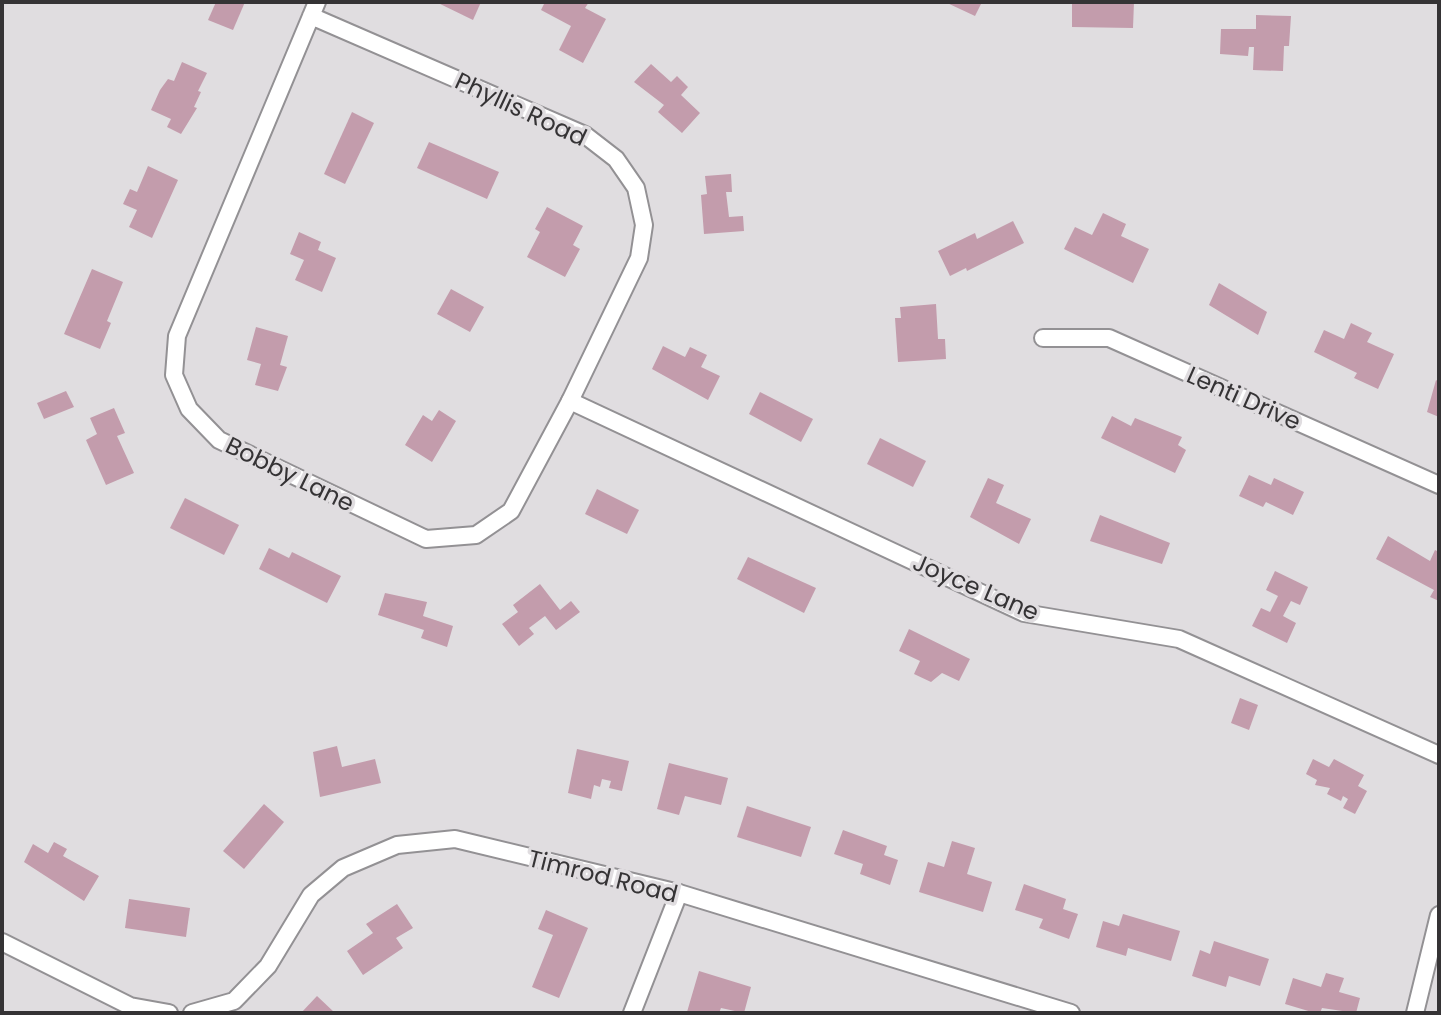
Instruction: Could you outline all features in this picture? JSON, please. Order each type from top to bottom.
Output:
[{"type":"street","name":"Phyllis Road","points":[[314,9],[585,135],[616,159],[636,188],[644,225],[639,258],[570,401]]},
{"type":"street","name":"Bobby Lane","points":[[314,9],[177,336],[174,375],[189,409],[219,440],[426,539],[476,535],[511,511],[570,401]]},
{"type":"street","name":"Lenti Drive","points":[[1043,338],[1109,338],[1439,485]]},
{"type":"street","name":"Joyce Lane","points":[[570,401],[1024,613],[1179,639],[1439,755]]},
{"type":"street","name":"Timrod Road","points":[[192,1013],[234,1001],[268,966],[311,895],[343,868],[397,845],[455,839],[679,893],[1051,1010],[1071,1013]]},
{"type":"street","points":[[632,1013],[679,893]]},
{"type":"street","points":[[1415,1013],[1439,915]]},
{"type":"street","points":[[2,942],[130,1006],[169,1013]]},
{"type":"building","points":[[216,2],[245,2],[233,30],[208,20]]},
{"type":"building","points":[[436,2],[481,2],[473,20]]},
{"type":"building","points":[[545,2],[589,2],[585,8],[606,19],[583,63],[559,50],[571,26],[541,10]]},
{"type":"building","points":[[945,2],[982,2],[975,16]]},
{"type":"building","points":[[1072,2],[1134,2],[1133,28],[1072,27]]},
{"type":"building","points":[[1256,15],[1291,16],[1289,46],[1284,46],[1283,71],[1253,70],[1254,47],[1249,47],[1248,56],[1220,54],[1221,29],[1256,29]]},
{"type":"building","points":[[182,62],[207,73],[198,91],[201,92],[194,107],[197,108],[181,134],[167,127],[171,119],[151,110],[168,79],[174,81]]},
{"type":"building","points":[[651,64],[671,82],[677,76],[688,87],[681,95],[700,113],[682,133],[658,112],[664,105],[634,82]]},
{"type":"building","points":[[352,112],[374,123],[345,184],[324,174]]},
{"type":"building","points":[[429,142],[499,172],[487,199],[417,168]]},
{"type":"building","points":[[148,166],[178,180],[152,238],[129,227],[137,210],[123,204],[130,189],[137,192]]},
{"type":"building","points":[[731,174],[732,192],[726,192],[729,217],[743,216],[744,231],[704,234],[701,195],[707,194],[705,176]]},
{"type":"building","points":[[547,207],[583,226],[573,245],[580,249],[565,277],[527,257],[540,232],[535,229]]},
{"type":"building","points":[[1103,213],[1126,224],[1121,236],[1149,249],[1133,283],[1064,249],[1075,227],[1092,235]]},
{"type":"building","points":[[1013,221],[1024,243],[950,276],[938,251],[975,233],[977,239]]},
{"type":"building","points":[[299,232],[321,242],[318,250],[336,258],[322,292],[295,280],[304,260],[290,254]]},
{"type":"building","points":[[92,269],[123,282],[107,321],[111,323],[100,349],[64,334]]},
{"type":"building","points":[[1219,283],[1267,312],[1258,335],[1209,305]]},
{"type":"building","points":[[451,289],[484,307],[470,332],[437,314]]},
{"type":"building","points":[[936,304],[938,339],[945,339],[946,359],[898,362],[895,318],[901,318],[900,307]]},
{"type":"building","points":[[1351,323],[1372,333],[1367,342],[1394,354],[1378,389],[1354,378],[1357,373],[1314,352],[1324,330],[1344,339]]},
{"type":"building","points":[[256,327],[288,336],[280,365],[287,367],[278,391],[255,385],[261,364],[247,360]]},
{"type":"building","points":[[663,346],[685,357],[690,347],[707,355],[701,367],[720,376],[708,400],[652,369]]},
{"type":"building","points":[[1436,380],[1439,382],[1439,417],[1427,412]]},
{"type":"building","points":[[66,391],[74,407],[44,419],[37,403]]},
{"type":"building","points":[[760,392],[813,419],[801,442],[749,414]]},
{"type":"building","points":[[114,408],[125,433],[117,436],[134,473],[106,485],[86,440],[97,434],[90,418]]},
{"type":"building","points":[[439,410],[456,421],[432,462],[405,445],[423,415],[432,421]]},
{"type":"building","points":[[1112,416],[1131,426],[1135,418],[1182,437],[1178,445],[1186,450],[1175,473],[1101,438]]},
{"type":"building","points":[[880,438],[926,461],[913,487],[867,464]]},
{"type":"building","points":[[1249,475],[1271,485],[1274,478],[1304,492],[1293,515],[1266,502],[1263,507],[1239,496]]},
{"type":"building","points":[[988,478],[1004,485],[996,503],[1031,519],[1019,544],[970,517]]},
{"type":"building","points":[[597,489],[639,510],[627,534],[585,514]]},
{"type":"building","points":[[185,498],[239,525],[224,555],[170,528]]},
{"type":"building","points":[[1100,515],[1170,543],[1162,564],[1090,541]]},
{"type":"building","points":[[1388,536],[1430,561],[1435,550],[1439,552],[1439,601],[1430,597],[1434,590],[1376,559]]},
{"type":"building","points":[[269,548],[289,558],[292,552],[341,576],[327,603],[259,569]]},
{"type":"building","points":[[748,557],[816,588],[804,613],[737,579]]},
{"type":"building","points":[[1275,571],[1308,587],[1300,605],[1291,601],[1283,616],[1296,623],[1287,643],[1252,626],[1261,608],[1270,612],[1278,596],[1266,590]]},
{"type":"building","points":[[540,584],[560,610],[571,601],[580,612],[556,630],[545,616],[529,628],[534,634],[519,646],[502,624],[518,612],[513,605]]},
{"type":"building","points":[[385,593],[427,602],[423,616],[453,626],[447,647],[421,638],[424,630],[378,615]]},
{"type":"building","points":[[909,629],[970,659],[959,681],[942,673],[931,682],[914,674],[920,661],[899,651]]},
{"type":"building","points":[[1240,698],[1258,705],[1249,730],[1231,723]]},
{"type":"building","points":[[337,746],[342,767],[375,759],[381,783],[320,797],[313,752]]},
{"type":"building","points":[[577,749],[629,761],[622,791],[609,788],[611,781],[602,779],[600,787],[594,785],[591,799],[568,793]]},
{"type":"building","points":[[1313,759],[1329,767],[1334,759],[1364,775],[1358,786],[1367,791],[1355,814],[1343,808],[1348,799],[1343,796],[1341,801],[1327,794],[1330,788],[1315,785],[1317,780],[1306,774]]},
{"type":"building","points":[[669,763],[728,778],[721,805],[685,796],[679,815],[657,809]]},
{"type":"building","points":[[264,804],[284,822],[244,869],[223,851]]},
{"type":"building","points":[[747,806],[811,827],[801,857],[737,837]]},
{"type":"building","points":[[843,830],[887,846],[884,855],[898,860],[890,885],[860,874],[863,864],[834,854]]},
{"type":"building","points":[[952,841],[975,848],[967,874],[992,882],[983,912],[919,892],[928,862],[944,867]]},
{"type":"building","points":[[54,842],[67,849],[63,856],[99,876],[84,901],[24,862],[33,844],[48,853]]},
{"type":"building","points":[[1024,884],[1066,899],[1063,909],[1078,914],[1069,939],[1039,928],[1043,919],[1015,910]]},
{"type":"building","points":[[129,899],[190,908],[186,937],[125,928]]},
{"type":"building","points":[[397,904],[413,928],[396,938],[403,948],[363,975],[347,951],[373,933],[366,924]]},
{"type":"building","points":[[546,910],[588,928],[559,998],[532,987],[553,935],[538,929]]},
{"type":"building","points":[[1123,914],[1180,931],[1171,961],[1128,948],[1126,956],[1096,947],[1103,921],[1119,926]]},
{"type":"building","points":[[1214,941],[1269,959],[1260,986],[1229,976],[1226,987],[1192,976],[1200,950],[1210,954]]},
{"type":"building","points":[[699,971],[751,987],[744,1013],[721,1008],[719,1013],[687,1012]]},
{"type":"building","points":[[1326,973],[1344,978],[1339,992],[1360,998],[1356,1013],[1322,1008],[1320,1013],[1315,1013],[1285,1004],[1293,978],[1321,987]]},
{"type":"building","points":[[317,996],[335,1013],[301,1013]]}]
